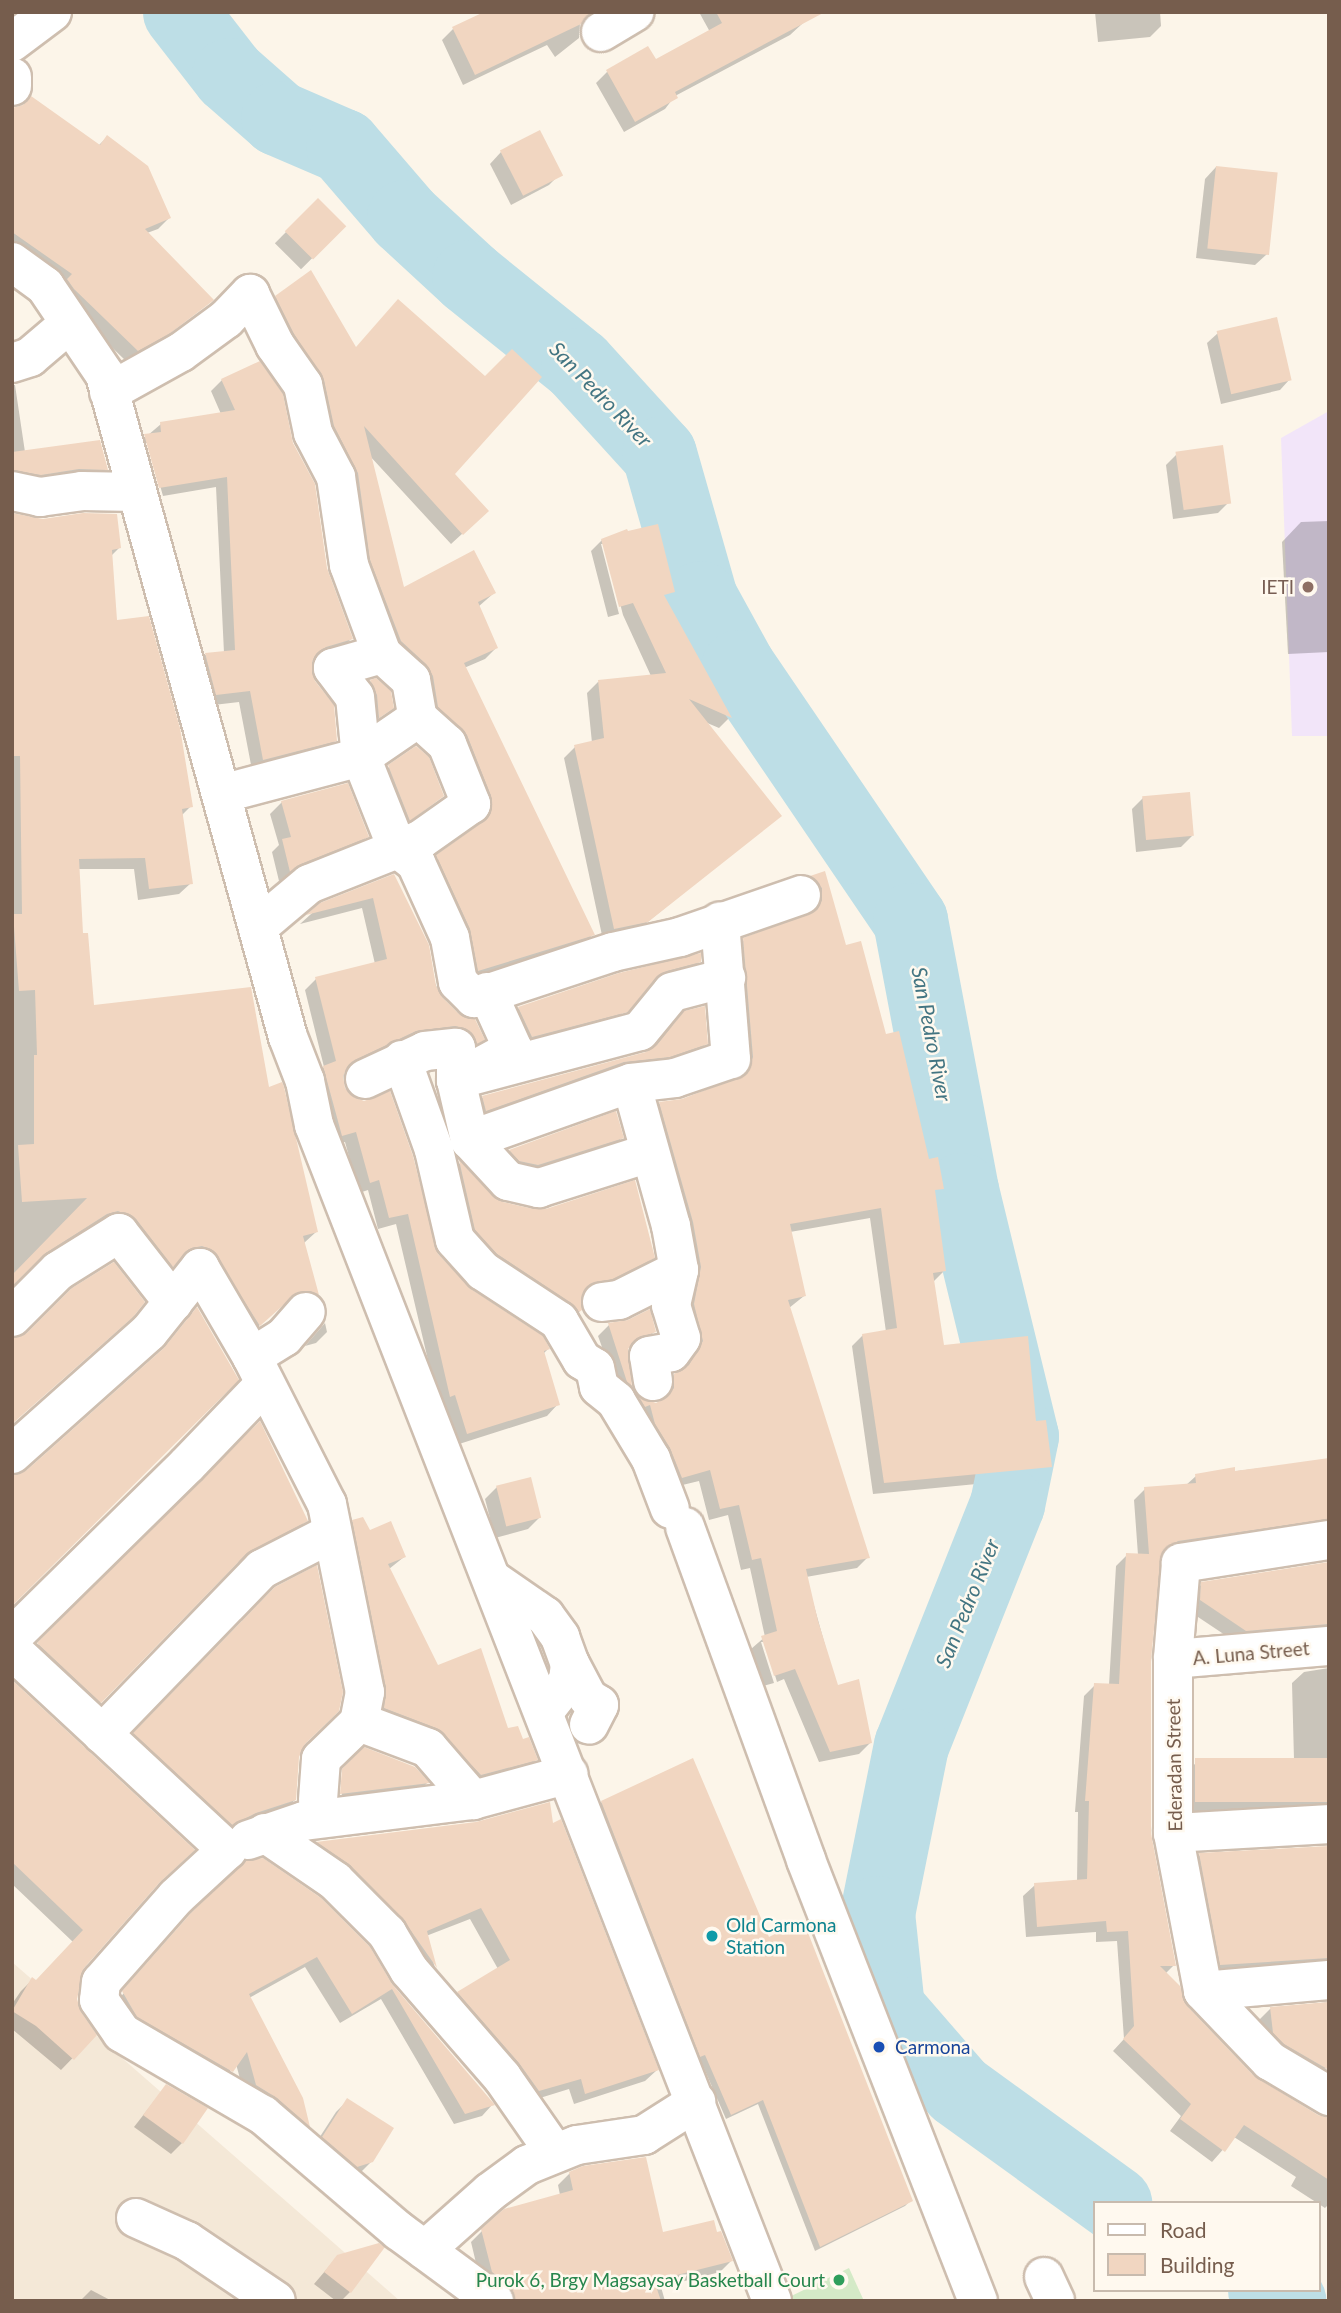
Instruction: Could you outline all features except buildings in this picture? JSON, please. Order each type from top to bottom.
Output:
[{"type":"street","points":[[12,42],[52,12]]},
{"type":"street","points":[[601,32],[634,12]]},
{"type":"street","points":[[12,77],[12,86]]},
{"type":"street","points":[[12,262],[45,286],[104,375],[288,1037],[305,1081],[314,1125],[772,2301]]},
{"type":"street","points":[[109,392],[181,352],[226,319],[250,294],[275,345],[303,386],[313,433],[336,477],[349,565],[382,654],[411,680],[418,718],[447,744],[471,804],[420,840],[309,884],[258,927]]},
{"type":"street","points":[[12,363],[30,357],[70,323]]},
{"type":"street","points":[[12,491],[40,497],[82,491],[137,492]]},
{"type":"street","points":[[382,654],[332,668],[355,697],[361,757],[397,848],[415,863],[450,938],[458,982],[474,998],[613,952],[680,937],[720,921],[776,906],[801,895]]},
{"type":"street","points":[[221,794],[361,757],[418,718]]},
{"type":"street","points":[[470,1140],[631,1083],[675,1078],[732,1059],[720,921]]},
{"type":"street","points":[[456,1080],[640,1031],[672,992],[726,978]]},
{"type":"street","points":[[456,1080],[513,1049],[487,992]]},
{"type":"street","points":[[365,1079],[425,1051],[456,1048],[456,1080],[470,1140],[508,1181],[539,1188],[649,1153]]},
{"type":"street","points":[[402,1060],[434,1150],[454,1240],[483,1271],[559,1321],[582,1360],[595,1368],[599,1387],[616,1401],[651,1458],[678,1518],[806,1860],[978,2301]]},
{"type":"street","points":[[631,1083],[671,1226],[679,1270],[671,1306],[681,1338],[671,1352],[649,1356],[653,1381]]},
{"type":"street","points":[[12,1317],[58,1271],[119,1233],[173,1302]]},
{"type":"street","points":[[12,1454],[149,1332],[200,1268],[258,1370],[327,1504],[365,1692],[359,1723],[321,1759],[318,1800]]},
{"type":"street","points":[[602,1301],[619,1300],[679,1270]]},
{"type":"street","points":[[12,1637],[187,1465],[258,1370],[306,1312]]},
{"type":"street","points":[[102,1734],[262,1569],[332,1533]]},
{"type":"street","name":"Ederadan Street","points":[[1203,1991],[1173,1833],[1173,1659],[1181,1563],[1329,1539]]},
{"type":"street","points":[[492,1580],[545,1616],[560,1637],[570,1664],[588,1698],[599,1705],[589,1725]]},
{"type":"street","name":"A. Luna Street","points":[[1173,1659],[1329,1646]]},
{"type":"street","points":[[12,1650],[227,1850]]},
{"type":"street","points":[[544,1712],[568,1681],[570,1664]]},
{"type":"street","points":[[359,1723],[428,1748],[473,1800]]},
{"type":"street","points":[[494,2301],[425,2250],[262,2115],[122,2033],[99,2000],[101,1982],[176,1897],[227,1850],[265,1833],[304,1821],[473,1800],[569,1774]]},
{"type":"street","points":[[1173,1833],[1329,1824]]},
{"type":"street","points":[[265,1833],[335,1881],[387,1933],[410,1970],[502,2077],[555,2153]]},
{"type":"street","points":[[1203,1991],[1329,1980]]},
{"type":"street","points":[[1203,1991],[1270,2061],[1329,2096]]},
{"type":"street","points":[[425,2250],[518,2171],[577,2145],[644,2134],[696,2102]]},
{"type":"street","points":[[136,2218],[187,2241],[276,2301]]},
{"type":"shaded area","name":"IETI","points":[[1329,411],[1329,736],[1292,736],[1281,438]]},
{"type":"shaded area","points":[[12,1962],[311,2223],[400,2301],[12,2301]]},
{"type":"green space","name":"Purok 6, Brgy Magsaysay Basketball Court","points":[[849,2268],[864,2301],[781,2301]]},
{"type":"waterway","name":"San Pedro River","points":[[180,12],[229,75],[278,118],[343,146],[404,217],[469,277],[578,365],[659,454],[700,598],[738,667],[910,920],[961,1190],[1021,1436],[1007,1504],[911,1745],[877,1913],[887,2008],[958,2090],[1111,2201]]},
{"type":"waterway","name":"San Pedro River","points":[[1269,2292],[1289,2301]]},
{"type":"place","name":"IETI","points":[[1308,587]]},
{"type":"place","name":"Old Carmona Station","points":[[712,1936]]},
{"type":"place","name":"Carmona","points":[[879,2047]]},
{"type":"place","name":"Purok 6, Brgy Magsaysay Basketball Court","points":[[839,2280]]}]
